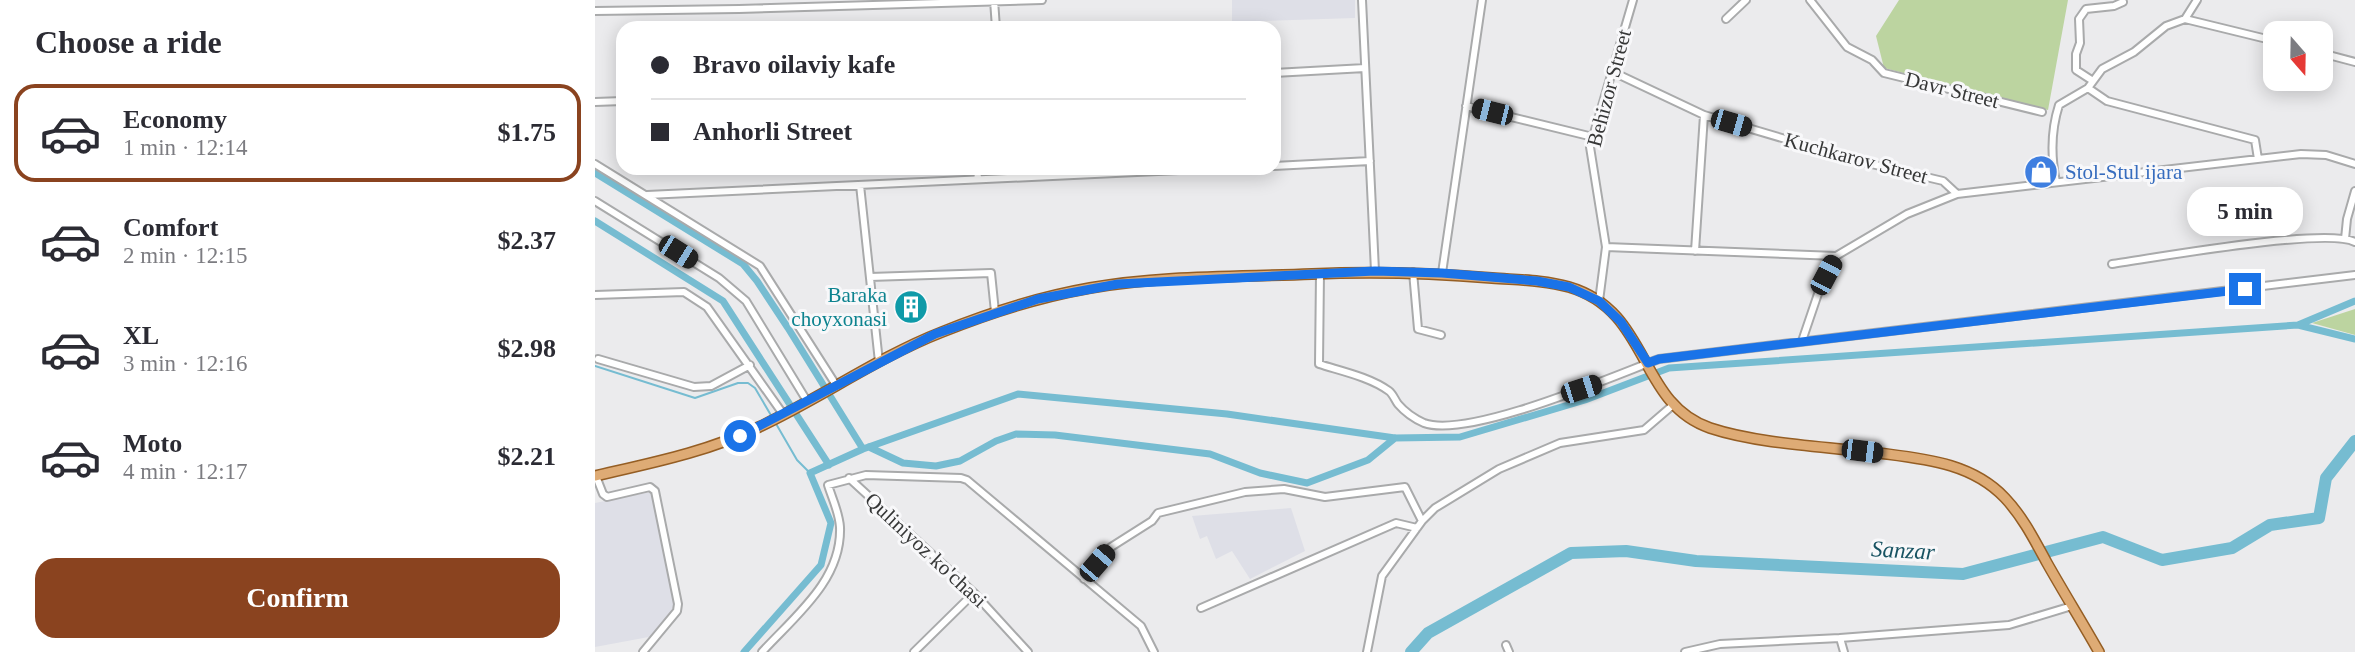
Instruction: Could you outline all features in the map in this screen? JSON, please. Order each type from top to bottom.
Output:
[{"type":"main road","points":[[595,476],[693,453],[740,436],[935,334],[1065,293],[1118,284],[1375,271],[1442,273],[1553,284],[1584,293],[1599,301],[1621,322],[1648,363],[1659,388],[1673,405],[1692,420],[1727,433],[1912,457],[1958,467],[1994,487],[2013,507],[2028,529],[2099,652]]},
{"type":"street","points":[[709,0],[709,9]]},
{"type":"street","points":[[595,10],[1042,0]]},
{"type":"street","points":[[1361,0],[1375,271]]},
{"type":"street","points":[[1442,273],[1482,0]]},
{"type":"street","name":"Behizor Street","points":[[1599,301],[1606,247],[1590,147],[1633,0]]},
{"type":"street","points":[[1726,19],[1746,0]]},
{"type":"street","name":"Davr Street","points":[[1810,0],[1847,47],[1872,60],[1884,73],[2042,112]]},
{"type":"street","points":[[2185,19],[2197,0]]},
{"type":"street","points":[[994,1],[995,21]]},
{"type":"street","points":[[2123,2],[2114,6],[2086,9],[2079,19],[2080,43],[2076,54],[2076,70],[2107,101],[2255,140],[2258,159]]},
{"type":"street","points":[[2056,182],[2052,160],[2055,119],[2059,105],[2091,85],[2102,69],[2134,52],[2166,26],[2185,19],[2263,38]]},
{"type":"street","points":[[2333,56],[2355,62]]},
{"type":"street","points":[[1281,73],[1365,68]]},
{"type":"street","name":"Kuchkarov Street","points":[[1613,72],[1704,115],[1863,162],[1943,181],[1957,194]]},
{"type":"street","points":[[595,102],[616,100]]},
{"type":"street","points":[[1466,106],[1593,137]]},
{"type":"street","points":[[1695,251],[1704,115]]},
{"type":"street","points":[[1802,341],[1821,285],[1836,256],[1907,214],[1957,194],[2301,154],[2326,155],[2355,164]]},
{"type":"street","points":[[1281,166],[1370,161]]},
{"type":"street","points":[[595,164],[760,265],[835,386]]},
{"type":"street","points":[[978,175],[978,179]]},
{"type":"street","points":[[647,195],[1066,175]]},
{"type":"street","points":[[860,185],[879,362]]},
{"type":"street","points":[[2345,239],[2347,219],[2355,191]]},
{"type":"street","points":[[595,201],[719,278],[746,301],[808,401]]},
{"type":"street","points":[[2112,264],[2283,240],[2345,239],[2355,243]]},
{"type":"street","points":[[1606,247],[1836,256]]},
{"type":"street","points":[[1413,272],[1418,329],[1441,335]]},
{"type":"street","points":[[870,277],[991,273],[995,313]]},
{"type":"street","points":[[1320,273],[1319,364],[1366,379],[1390,392],[1399,405],[1427,424],[1458,426],[1497,417],[1601,382],[1659,359],[2355,275]]},
{"type":"street","points":[[595,295],[684,292],[708,307],[750,365],[779,417]]},
{"type":"street","points":[[598,359],[694,387],[711,386],[750,365]]},
{"type":"street","points":[[1367,652],[1382,576],[1435,508],[1499,469],[1560,443],[1644,430],[1673,405]]},
{"type":"street","name":"Quliniyoz ko'chasi","points":[[849,478],[866,475],[967,480],[1141,626],[1154,652]]},
{"type":"street","points":[[595,476],[607,497],[650,487],[655,491],[678,604],[677,611],[643,652]]},
{"type":"street","points":[[762,652],[820,589],[831,572],[840,527],[828,485],[849,478]]},
{"type":"street","name":"Quliniyoz ko'chasi","points":[[849,478],[974,593],[1028,652]]},
{"type":"street","points":[[1084,579],[1111,547],[1152,521],[1158,513],[1245,492],[1283,489],[1325,498],[1405,487],[1420,525]]},
{"type":"street","points":[[1201,608],[1397,523],[1420,525]]},
{"type":"street","points":[[914,652],[974,593]]},
{"type":"street","points":[[1685,652],[1731,644],[2009,625],[2072,606]]},
{"type":"street","points":[[1840,638],[1844,652]]},
{"type":"street","points":[[1731,644],[1733,652]]},
{"type":"shaded area","points":[[1232,0],[1355,0],[1355,18],[1232,21]]},
{"type":"shaded area","points":[[651,492],[674,606],[654,636],[595,647],[595,503]]},
{"type":"shaded area","points":[[1291,508],[1305,551],[1250,579],[1232,551],[1216,559],[1207,536],[1200,539],[1192,516]]},
{"type":"green space","points":[[1899,0],[2068,0],[2048,110],[1884,68],[1876,36]]},
{"type":"green space","points":[[2355,309],[2355,335],[2312,323]]},
{"type":"waterway","points":[[595,173],[743,264],[788,328],[863,449]]},
{"type":"waterway","points":[[595,221],[723,301],[829,465]]},
{"type":"waterway","points":[[2298,325],[2355,301]]},
{"type":"waterway","points":[[744,652],[821,565],[831,523],[810,473],[863,449],[1018,394],[1227,414],[1395,438],[1460,437],[1585,400],[1669,368],[2298,325],[2355,339]]},
{"type":"waterway","points":[[595,366],[695,398],[738,383],[748,383],[755,388],[772,417]]},
{"type":"waterway","points":[[775,422],[797,460],[810,473]]},
{"type":"waterway","points":[[869,447],[903,463],[936,466],[960,461],[996,441],[1016,434],[1055,435],[1210,454],[1260,473],[1307,483],[1368,460],[1395,438]]},
{"type":"waterway","name":"Sanzar","points":[[1411,652],[1428,633],[1571,553],[1626,551],[1696,561],[1963,574],[2103,537],[2162,560],[2232,548],[2270,525],[2319,518],[2326,478],[2355,441]]},
{"type":"place","name":"Stol-Stul ijara","points":[[2041,172]]},
{"type":"place","name":"Baraka choyxonasi","points":[[911,307]]},
{"type":"route","points":[[740,436],[935,334],[1038,299],[1118,284],[1375,271],[1442,273],[1537,281],[1569,287],[1599,301],[1621,322],[1648,363],[1659,359],[1802,341],[2245,289]]}]
